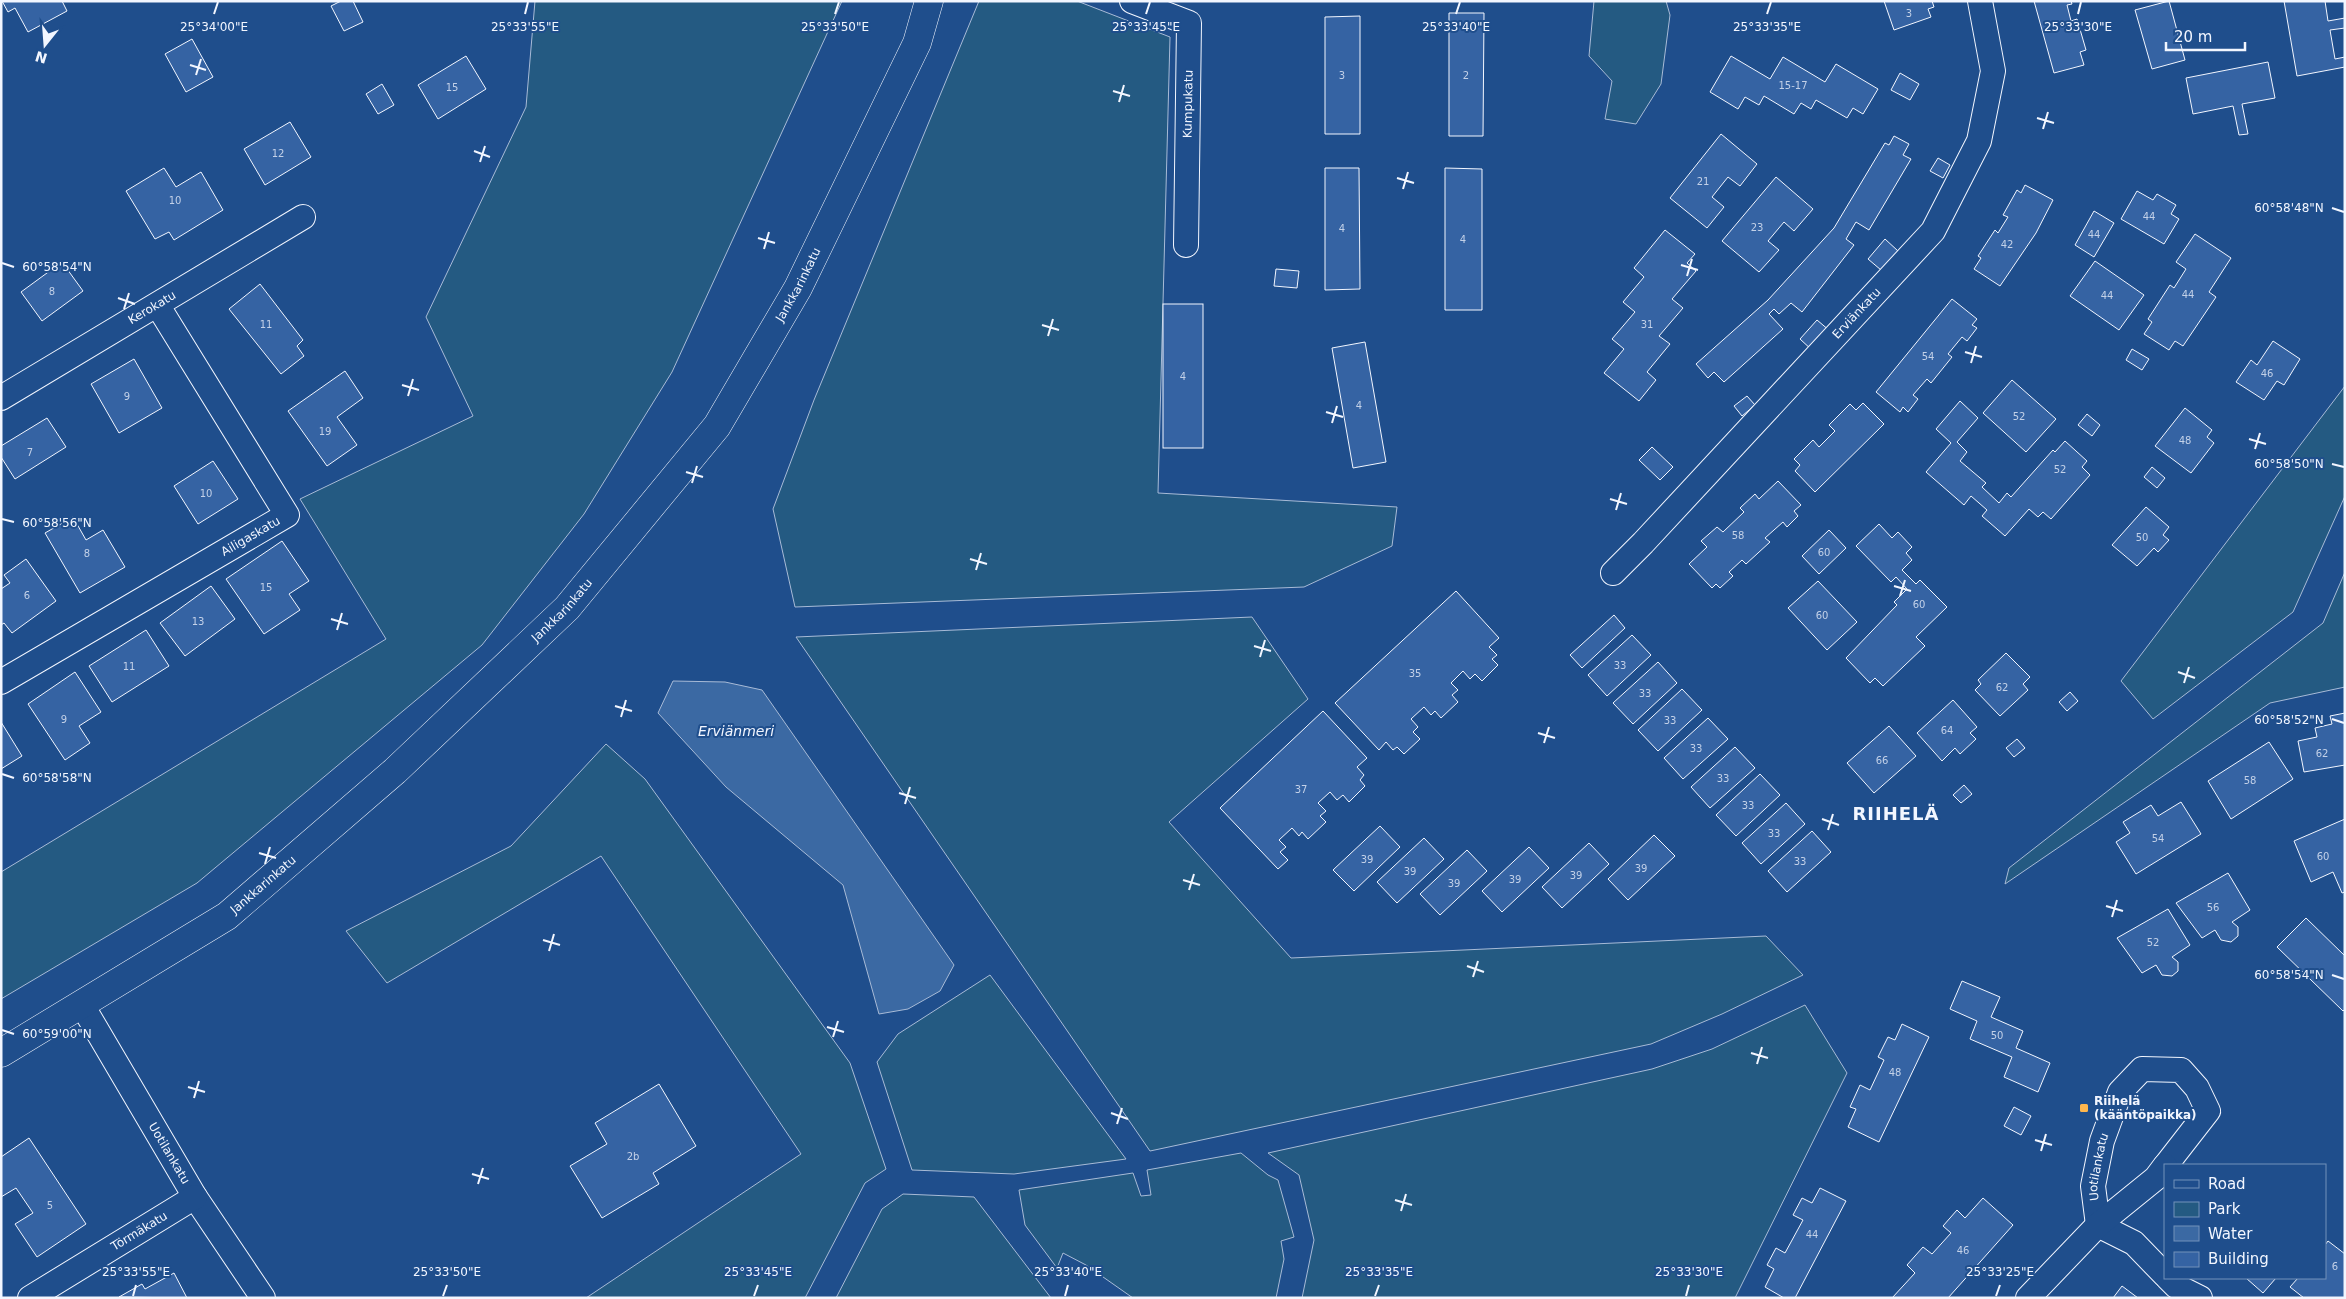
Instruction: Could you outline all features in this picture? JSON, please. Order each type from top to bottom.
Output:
[{"type":"street","name":"Jankkarinkatu","points":[[1,1054],[227,916],[395,771],[567,608],[717,426],[798,288],[917,43],[929,1]]},
{"type":"street","name":"Kumpukatu","points":[[1132,1],[1189,24],[1186,244]]},
{"type":"street","name":"Erviänkatu","points":[[1613,573],[1643,544],[1933,232],[1979,141],[1994,71],[1980,1]]},
{"type":"street","name":"Kerokatu","points":[[1,398],[158,306],[303,217]]},
{"type":"street","name":"Ailigaskatu","points":[[1,682],[287,515],[158,306]]},
{"type":"street","name":"Uotilankatu","points":[[82,1005],[195,1197],[263,1298]]},
{"type":"street","name":"Uotilankatu","points":[[2098,1225],[2094,1186],[2102,1141],[2120,1092],[2142,1070],[2180,1070],[2197,1088],[2208,1112],[2167,1164]]},
{"type":"street","name":"Uotilankatu","points":[[2028,1298],[2098,1225],[2156,1178],[2164,1167]]},
{"type":"street","name":"Törmäkatu","points":[[30,1298],[195,1197]]},
{"type":"street","points":[[2098,1225],[2134,1244],[2164,1274]]},
{"type":"street","points":[[2169,1279],[2176,1286],[2200,1298]]},
{"type":"green space","points":[[535,1],[842,1],[672,372],[584,514],[482,645],[197,883],[1,999],[1,872],[386,639],[300,499],[473,416],[426,317],[526,107]]},
{"type":"green space","points":[[979,1],[1077,1],[1170,37],[1158,493],[1397,507],[1392,546],[1304,587],[795,607],[773,509],[814,400]]},
{"type":"green space","points":[[1594,1],[1666,1],[1670,15],[1661,84],[1636,124],[1605,119],[1612,81],[1589,56]]},
{"type":"green space","points":[[2345,386],[2345,496],[2293,612],[2153,719],[2121,681]]},
{"type":"green space","points":[[2345,572],[2345,687],[2270,703],[2005,884],[2009,868],[2323,623]]},
{"type":"green space","points":[[1252,617],[1308,699],[1169,822],[1291,958],[1766,936],[1803,975],[1722,1014],[1651,1044],[1150,1151],[796,637]]},
{"type":"green space","points":[[606,744],[645,779],[850,1063],[886,1169],[865,1183],[805,1298],[586,1298],[801,1154],[601,856],[387,983],[346,931],[511,846]]},
{"type":"green space","points":[[990,975],[1126,1159],[1014,1174],[912,1170],[877,1062],[898,1034]]},
{"type":"green space","points":[[1805,1005],[1847,1073],[1735,1298],[1302,1298],[1314,1240],[1299,1175],[1268,1153],[1652,1069],[1712,1049]]},
{"type":"green space","points":[[1241,1153],[1268,1175],[1278,1180],[1294,1237],[1281,1241],[1284,1259],[1276,1298],[1133,1298],[1086,1265],[1063,1253],[1057,1268],[1025,1225],[1019,1190],[1133,1173],[1141,1196],[1151,1195],[1147,1170]]},
{"type":"green space","points":[[903,1194],[974,1197],[1051,1298],[836,1298],[882,1209]]},
{"type":"water","name":"Erviänmeri","points":[[673,681],[725,682],[762,690],[954,965],[940,991],[908,1009],[879,1014],[843,885],[726,787],[658,713]]},
{"type":"building","points":[[2,1],[62,1],[67,11],[28,32],[15,8],[8,12]]},
{"type":"building","points":[[341,1],[353,1],[363,22],[344,31],[331,6]]},
{"type":"building","points":[[1884,1],[1932,1],[1934,7],[1928,9],[1931,17],[1894,30]]},
{"type":"building","points":[[2034,1],[2071,1],[2072,4],[2067,5],[2071,21],[2077,19],[2086,50],[2080,52],[2084,65],[2054,73]]},
{"type":"building","points":[[2169,1],[2185,60],[2152,69],[2135,10]]},
{"type":"building","points":[[2284,1],[2325,1],[2328,21],[2345,18],[2345,28],[2330,30],[2335,59],[2345,57],[2345,67],[2297,76]]},
{"type":"building","points":[[1449,13],[1484,13],[1483,136],[1449,136]]},
{"type":"building","points":[[1360,16],[1360,134],[1325,134],[1325,17]]},
{"type":"building","points":[[192,39],[213,77],[186,92],[165,54]]},
{"type":"building","points":[[466,56],[486,89],[438,119],[418,85]]},
{"type":"building","points":[[1731,56],[1770,79],[1783,57],[1825,82],[1836,64],[1878,89],[1863,114],[1853,108],[1847,118],[1816,100],[1811,109],[1801,103],[1794,114],[1764,96],[1759,105],[1745,97],[1738,109],[1710,92]]},
{"type":"building","points":[[2268,62],[2275,98],[2242,104],[2248,134],[2239,135],[2233,106],[2193,114],[2186,78]]},
{"type":"building","points":[[1900,73],[1919,84],[1910,100],[1891,90]]},
{"type":"building","points":[[382,84],[394,105],[378,114],[366,94]]},
{"type":"building","points":[[290,122],[311,157],[265,185],[244,149]]},
{"type":"building","points":[[1721,134],[1757,164],[1740,186],[1728,177],[1712,197],[1724,207],[1707,228],[1670,198]]},
{"type":"building","points":[[1894,136],[1909,144],[1903,155],[1911,159],[1869,230],[1856,222],[1846,239],[1854,245],[1802,312],[1791,303],[1779,314],[1774,309],[1769,314],[1783,329],[1724,382],[1714,372],[1708,378],[1696,364],[1768,300],[1834,228],[1885,143],[1889,145]]},
{"type":"building","points":[[1938,158],[1950,165],[1943,178],[1930,171]]},
{"type":"building","points":[[164,168],[176,187],[201,172],[223,210],[174,240],[169,232],[155,239],[126,191]]},
{"type":"building","points":[[1325,168],[1359,168],[1360,289],[1325,290]]},
{"type":"building","points":[[1445,168],[1482,169],[1482,310],[1445,310]]},
{"type":"building","points":[[1776,177],[1813,209],[1794,231],[1784,222],[1768,241],[1779,250],[1759,272],[1722,241]]},
{"type":"building","points":[[2025,185],[2053,200],[2036,233],[2000,286],[1974,269],[1981,258],[1978,256],[1995,230],[1998,233],[2008,217],[2003,215],[2017,190],[2021,193]]},
{"type":"building","points":[[2137,191],[2153,200],[2157,194],[2176,205],[2171,214],[2179,219],[2164,244],[2121,219]]},
{"type":"building","points":[[2094,211],[2114,223],[2094,257],[2075,245]]},
{"type":"building","points":[[1665,230],[1695,254],[1687,263],[1696,271],[1672,299],[1683,308],[1659,336],[1670,344],[1647,372],[1656,380],[1639,401],[1604,373],[1624,349],[1612,339],[1635,312],[1623,302],[1644,277],[1634,268]]},
{"type":"building","points":[[2195,234],[2231,258],[2209,292],[2216,297],[2183,346],[2175,341],[2169,350],[2144,334],[2152,322],[2148,319],[2170,285],[2174,288],[2186,269],[2176,262]]},
{"type":"building","points":[[1885,239],[1898,251],[1881,270],[1868,259]]},
{"type":"building","points":[[2095,261],[2144,295],[2119,330],[2070,296]]},
{"type":"building","points":[[62,262],[83,291],[42,321],[21,292]]},
{"type":"building","points":[[1276,269],[1299,271],[1297,288],[1274,286]]},
{"type":"building","points":[[260,284],[303,340],[297,346],[304,356],[281,374],[229,309]]},
{"type":"building","points":[[1952,299],[1977,319],[1972,325],[1977,328],[1967,341],[1962,337],[1948,354],[1952,357],[1931,383],[1927,379],[1913,395],[1918,399],[1908,412],[1903,407],[1900,412],[1876,392]]},
{"type":"building","points":[[1163,304],[1203,304],[1203,448],[1163,448]]},
{"type":"building","points":[[1817,320],[1830,331],[1813,351],[1800,339]]},
{"type":"building","points":[[2273,341],[2300,359],[2284,385],[2277,381],[2264,400],[2236,382],[2251,360],[2257,365]]},
{"type":"building","points":[[1365,342],[1386,462],[1353,468],[1332,348]]},
{"type":"building","points":[[2132,349],[2149,359],[2142,370],[2126,360]]},
{"type":"building","points":[[134,359],[162,408],[119,433],[91,384]]},
{"type":"building","points":[[345,371],[363,398],[337,417],[357,445],[327,466],[288,411]]},
{"type":"building","points":[[2012,380],[2056,419],[2026,452],[1983,413]]},
{"type":"building","points":[[1747,396],[1755,405],[1742,416],[1734,406]]},
{"type":"building","points":[[1960,401],[1978,418],[1957,442],[1967,452],[1960,461],[1986,483],[1982,487],[1999,503],[2007,493],[2011,497],[2053,450],[2055,452],[2065,441],[2087,461],[2082,467],[2090,475],[2051,519],[2043,512],[2038,517],[2029,509],[2005,536],[1982,516],[1987,510],[1971,496],[1964,505],[1926,472],[1951,443],[1936,429]]},
{"type":"building","points":[[1863,403],[1884,424],[1815,492],[1795,471],[1800,465],[1794,459],[1813,440],[1819,447],[1835,431],[1829,425],[1850,404],[1856,410]]},
{"type":"building","points":[[2185,408],[2212,430],[2207,437],[2214,443],[2191,473],[2155,446]]},
{"type":"building","points":[[2087,414],[2100,425],[2092,436],[2078,425]]},
{"type":"building","points":[[47,418],[66,447],[15,479],[1,457],[1,446]]},
{"type":"building","points":[[1652,447],[1673,467],[1660,480],[1639,460]]},
{"type":"building","points":[[213,461],[238,499],[198,524],[174,486]]},
{"type":"building","points":[[2152,467],[2165,478],[2157,488],[2144,477]]},
{"type":"building","points":[[1778,481],[1801,505],[1794,511],[1798,516],[1787,527],[1783,522],[1765,538],[1770,542],[1746,564],[1742,560],[1729,572],[1733,576],[1720,588],[1716,584],[1712,588],[1689,564],[1707,547],[1701,541],[1717,527],[1723,532],[1744,512],[1740,508],[1755,494],[1759,499]]},
{"type":"building","points":[[2146,507],[2169,527],[2163,535],[2169,540],[2158,552],[2154,548],[2137,566],[2112,545]]},
{"type":"building","points":[[73,517],[86,540],[103,530],[125,567],[80,593],[45,533]]},
{"type":"building","points":[[1879,524],[1892,538],[1898,532],[1912,547],[1906,553],[1912,560],[1902,570],[1916,584],[1920,580],[1947,607],[1916,637],[1925,646],[1883,686],[1875,678],[1870,683],[1846,658],[1897,605],[1894,602],[1907,589],[1896,577],[1891,582],[1856,546]]},
{"type":"building","points":[[1829,530],[1846,548],[1819,574],[1802,556]]},
{"type":"building","points":[[282,541],[309,581],[289,594],[300,610],[264,634],[226,579]]},
{"type":"building","points":[[26,559],[56,601],[12,633],[4,623],[1,625],[1,589],[10,583],[4,575]]},
{"type":"building","points":[[1818,581],[1857,622],[1827,650],[1788,608]]},
{"type":"building","points":[[211,586],[235,619],[185,656],[160,623]]},
{"type":"building","points":[[1456,591],[1499,638],[1489,647],[1497,655],[1492,659],[1498,665],[1482,681],[1475,674],[1470,679],[1463,671],[1451,683],[1458,690],[1452,695],[1458,702],[1441,718],[1435,711],[1431,715],[1424,707],[1411,719],[1418,727],[1413,732],[1420,739],[1404,754],[1397,747],[1393,750],[1386,742],[1379,750],[1335,703]]},
{"type":"building","points":[[1614,615],[1625,628],[1582,668],[1570,655]]},
{"type":"building","points":[[146,630],[169,666],[112,702],[89,666]]},
{"type":"building","points":[[1632,635],[1651,655],[1607,696],[1588,675]]},
{"type":"building","points":[[2006,653],[2030,677],[2023,684],[2028,690],[2000,716],[1975,690],[1981,684],[1978,680]]},
{"type":"building","points":[[1658,662],[1677,683],[1633,724],[1613,703]]},
{"type":"building","points":[[75,672],[101,712],[79,726],[90,743],[65,760],[28,704]]},
{"type":"building","points":[[1682,689],[1702,710],[1658,751],[1638,730]]},
{"type":"building","points":[[2070,692],[2078,701],[2067,711],[2059,702]]},
{"type":"building","points":[[1953,700],[1977,727],[1970,733],[1976,739],[1960,754],[1955,748],[1942,761],[1917,733]]},
{"type":"building","points":[[1323,711],[1367,758],[1357,767],[1364,775],[1360,780],[1365,786],[1349,802],[1343,795],[1337,800],[1330,792],[1318,803],[1326,811],[1320,816],[1326,822],[1308,839],[1302,832],[1299,836],[1292,828],[1279,840],[1286,847],[1280,852],[1288,860],[1278,869],[1220,808]]},
{"type":"building","points":[[2345,713],[2345,765],[2304,772],[2298,741],[2317,737],[2315,728],[2332,724],[2330,716]]},
{"type":"building","points":[[1708,718],[1728,739],[1683,779],[1664,758]]},
{"type":"building","points":[[1,722],[22,756],[1,769]]},
{"type":"building","points":[[1889,726],[1916,756],[1874,793],[1847,763]]},
{"type":"building","points":[[2017,739],[2025,748],[2014,757],[2006,748]]},
{"type":"building","points":[[2269,742],[2293,779],[2231,819],[2208,781]]},
{"type":"building","points":[[1735,747],[1755,768],[1710,808],[1691,787]]},
{"type":"building","points":[[1760,774],[1780,795],[1736,836],[1716,815]]},
{"type":"building","points":[[1964,785],[1972,794],[1961,803],[1953,795]]},
{"type":"building","points":[[2181,802],[2201,834],[2136,874],[2116,842],[2130,833],[2123,822],[2151,805],[2158,816]]},
{"type":"building","points":[[1786,803],[1805,824],[1761,864],[1742,843]]},
{"type":"building","points":[[2345,819],[2345,892],[2342,893],[2333,872],[2311,882],[2294,841]]},
{"type":"building","points":[[1380,826],[1400,847],[1354,891],[1333,870]]},
{"type":"building","points":[[1812,831],[1831,852],[1787,892],[1768,871]]},
{"type":"building","points":[[1654,835],[1675,856],[1628,900],[1608,879]]},
{"type":"building","points":[[1424,838],[1444,859],[1397,903],[1377,882]]},
{"type":"building","points":[[1589,843],[1609,864],[1562,908],[1542,887]]},
{"type":"building","points":[[1529,847],[1549,868],[1502,912],[1482,891]]},
{"type":"building","points":[[1467,850],[1487,871],[1440,915],[1420,894]]},
{"type":"building","points":[[2228,873],[2250,910],[2232,922],[2238,927],[2238,936],[2231,942],[2221,940],[2215,930],[2202,938],[2176,903]]},
{"type":"building","points":[[2168,909],[2190,945],[2172,957],[2178,962],[2178,971],[2172,976],[2162,975],[2156,965],[2142,973],[2117,938]]},
{"type":"building","points":[[2306,918],[2345,956],[2345,1009],[2343,1011],[2277,947]]},
{"type":"building","points":[[1962,981],[2000,997],[1991,1017],[2023,1031],[2016,1048],[2050,1063],[2038,1092],[2004,1077],[2012,1057],[1970,1039],[1977,1021],[1950,1009]]},
{"type":"building","points":[[1902,1024],[1929,1037],[1879,1142],[1848,1127],[1856,1109],[1850,1107],[1860,1085],[1870,1090],[1884,1060],[1878,1057],[1888,1037],[1895,1040]]},
{"type":"building","points":[[659,1084],[696,1146],[653,1173],[659,1184],[602,1218],[570,1166],[607,1144],[595,1123]]},
{"type":"building","points":[[2014,1107],[2031,1116],[2021,1135],[2004,1126]]},
{"type":"building","points":[[29,1138],[86,1224],[37,1257],[15,1224],[33,1213],[16,1188],[1,1197],[1,1157]]},
{"type":"building","points":[[1820,1188],[1846,1201],[1795,1298],[1784,1298],[1765,1287],[1774,1269],[1767,1265],[1776,1248],[1785,1253],[1803,1220],[1793,1215],[1802,1198],[1812,1203]]},
{"type":"building","points":[[1983,1198],[2013,1225],[1948,1298],[1892,1298],[1915,1273],[1907,1265],[1923,1247],[1932,1254],[1951,1233],[1943,1226],[1957,1210],[1965,1218]]},
{"type":"building","points":[[2328,1241],[2345,1254],[2345,1298],[2304,1298],[2290,1287],[2297,1279],[2326,1279],[2326,1244]]},
{"type":"building","points":[[174,1273],[187,1298],[119,1297],[142,1284],[145,1289]]},
{"type":"building","points":[[2247,1279],[2275,1279],[2263,1293]]},
{"type":"building","points":[[2122,1286],[2138,1298],[2113,1298]]},
{"type":"place","name":"Riihelä (kääntöpaikka)","points":[[2084,1108]]},
{"type":"district","name":"RIIHELÄ","points":[[1896,814]]}]
